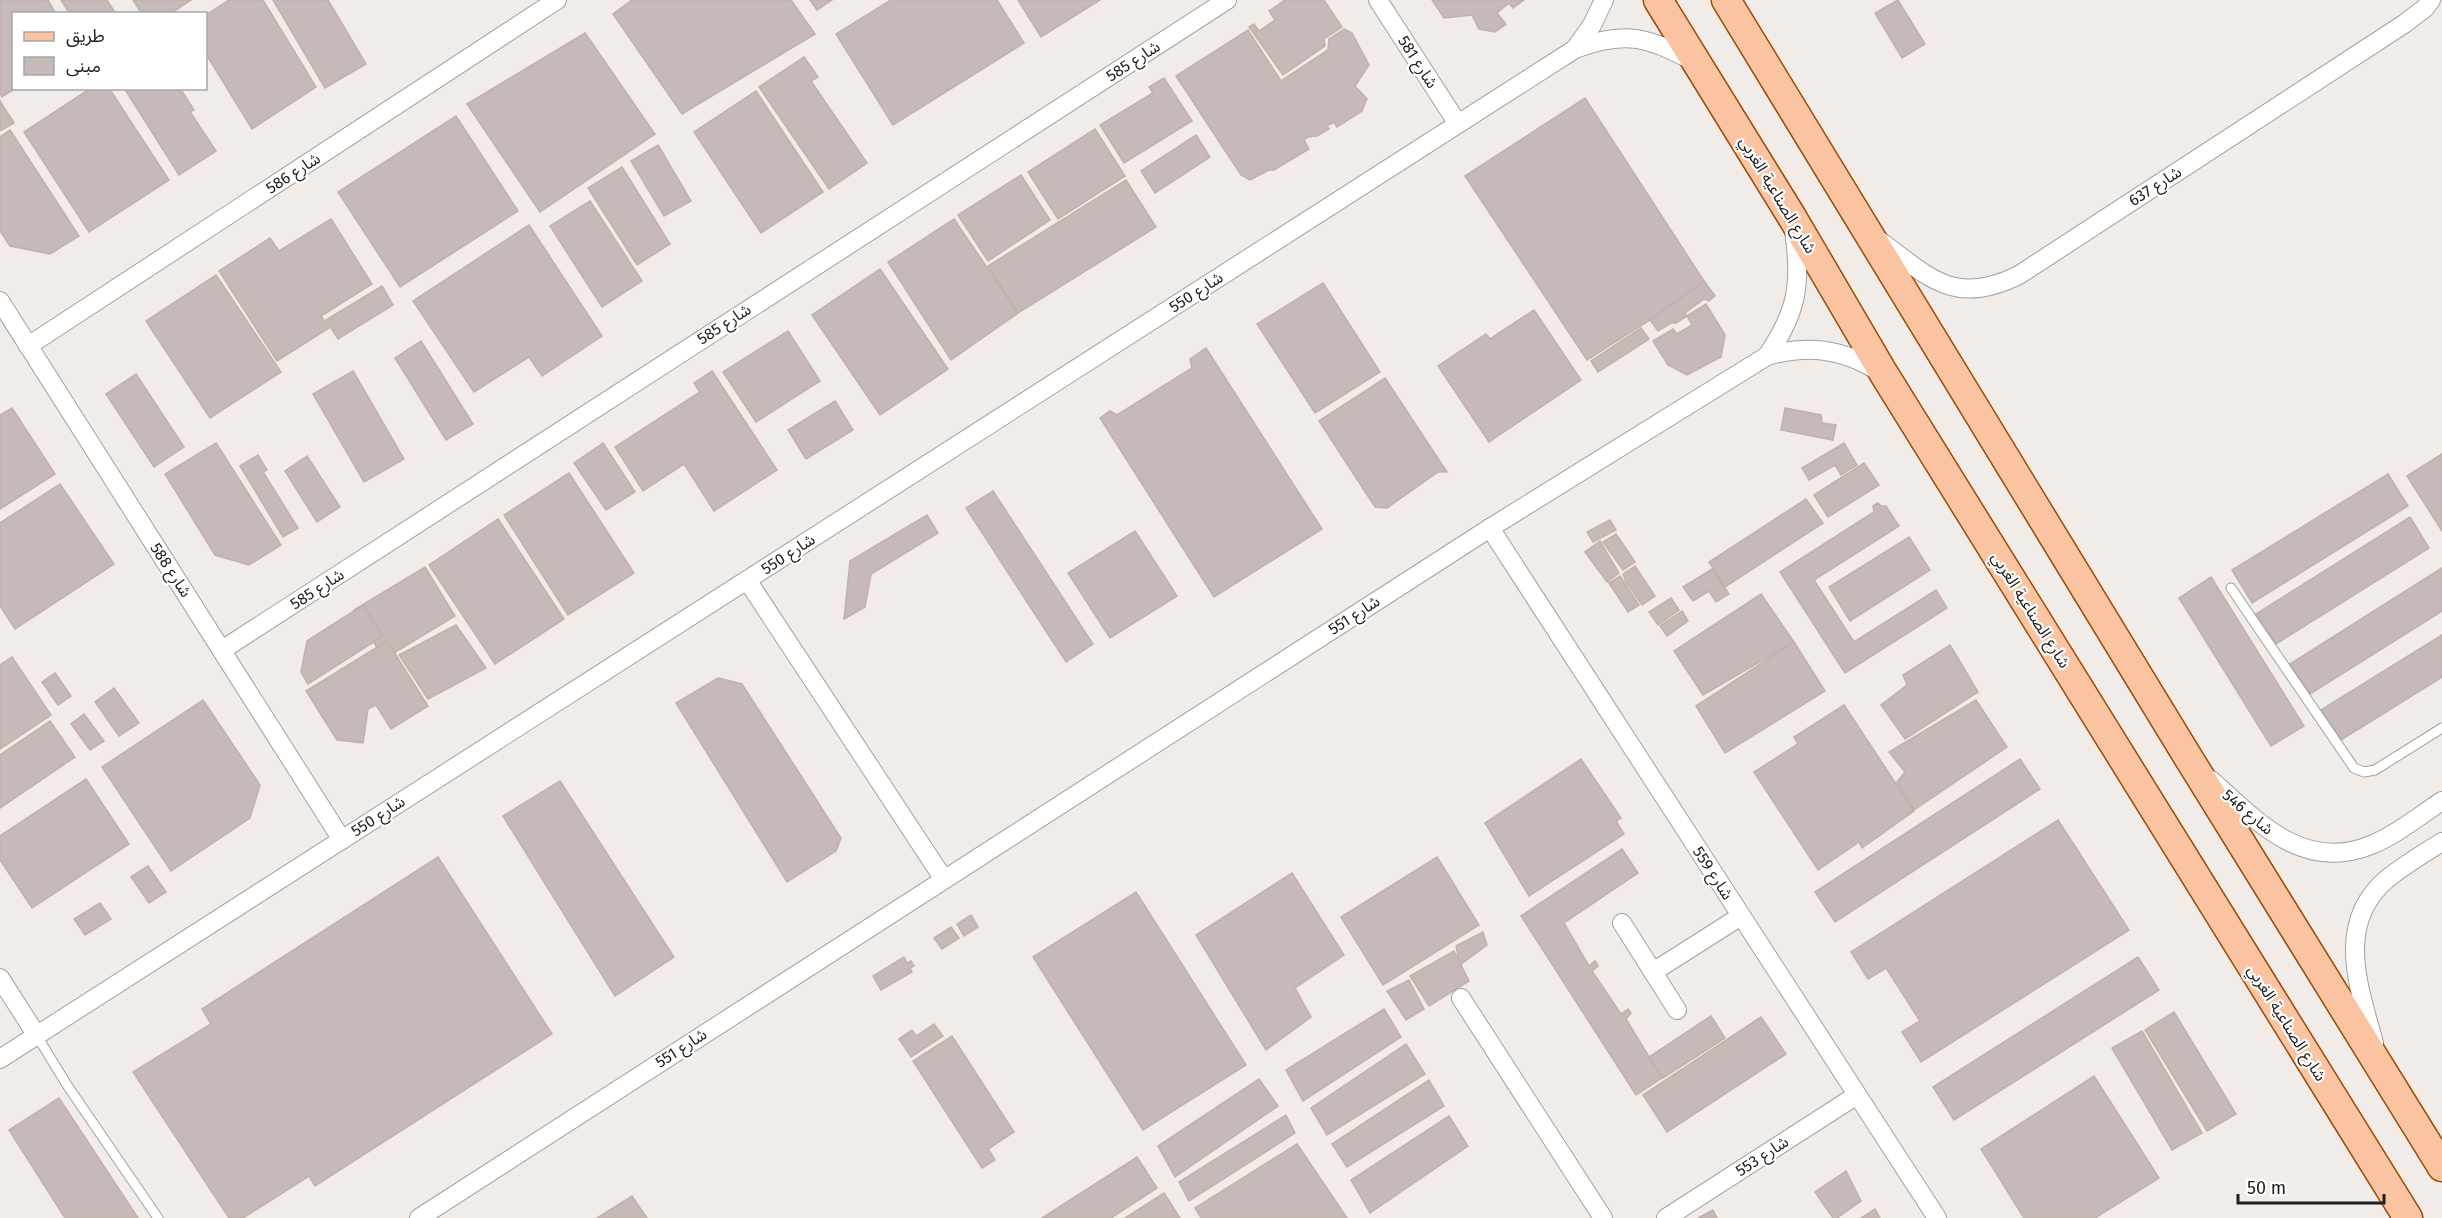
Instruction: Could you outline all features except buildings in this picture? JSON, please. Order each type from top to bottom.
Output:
[{"type":"main road","name":"شارع الصناعية الغربي","points":[[1658,0],[1792,217],[1884,374],[2408,1218]]},
{"type":"main road","points":[[1726,0],[2442,1167]]},
{"type":"street","name":"شارع 586","points":[[28,346],[557,0]]},
{"type":"street","name":"شارع 585","points":[[222,650],[1227,0]]},
{"type":"street","name":"شارع 581","points":[[1378,0],[1458,124]]},
{"type":"street","name":"شارع 550","points":[[1575,49],[1592,25],[1604,0]]},
{"type":"street","name":"شارع 637","points":[[1868,233],[1928,276],[1950,287],[1974,290],[1997,285],[2019,274],[2404,24],[2425,8],[2431,0]]},
{"type":"street","name":"شارع 550","points":[[0,1059],[1575,49],[1599,40],[1624,37],[1650,41],[1698,63]]},
{"type":"street","name":"شارع 551","points":[[1767,356],[1783,331],[1794,304],[1799,274],[1792,217]]},
{"type":"street","name":"شارع 588","points":[[0,301],[342,840]]},
{"type":"street","name":"شارع 551","points":[[419,1218],[1490,528],[1767,356],[1790,350],[1815,348],[1840,352],[1863,361],[1884,374]]},
{"type":"street","name":"شارع 559","points":[[1490,528],[1936,1218]]},
{"type":"street","points":[[747,580],[944,878]]},
{"type":"street","name":"شارع 546","points":[[2192,762],[2267,831],[2291,844],[2317,852],[2344,852],[2370,845],[2442,801]]},
{"type":"street","points":[[2380,1068],[2357,980],[2354,953],[2358,925],[2368,900],[2386,880],[2442,842]]},
{"type":"street","points":[[1653,972],[1741,916]]},
{"type":"street","points":[[1622,923],[1677,1010]]},
{"type":"street","points":[[0,978],[37,1036]]},
{"type":"street","points":[[1461,998],[1604,1218]]},
{"type":"street","name":"شارع 553","points":[[1666,1218],[1857,1095]]},
{"type":"lane","points":[[2230,588],[2354,768],[2364,772],[2375,770],[2442,728]]},
{"type":"lane","points":[[37,1036],[67,1085],[158,1218]]}]
